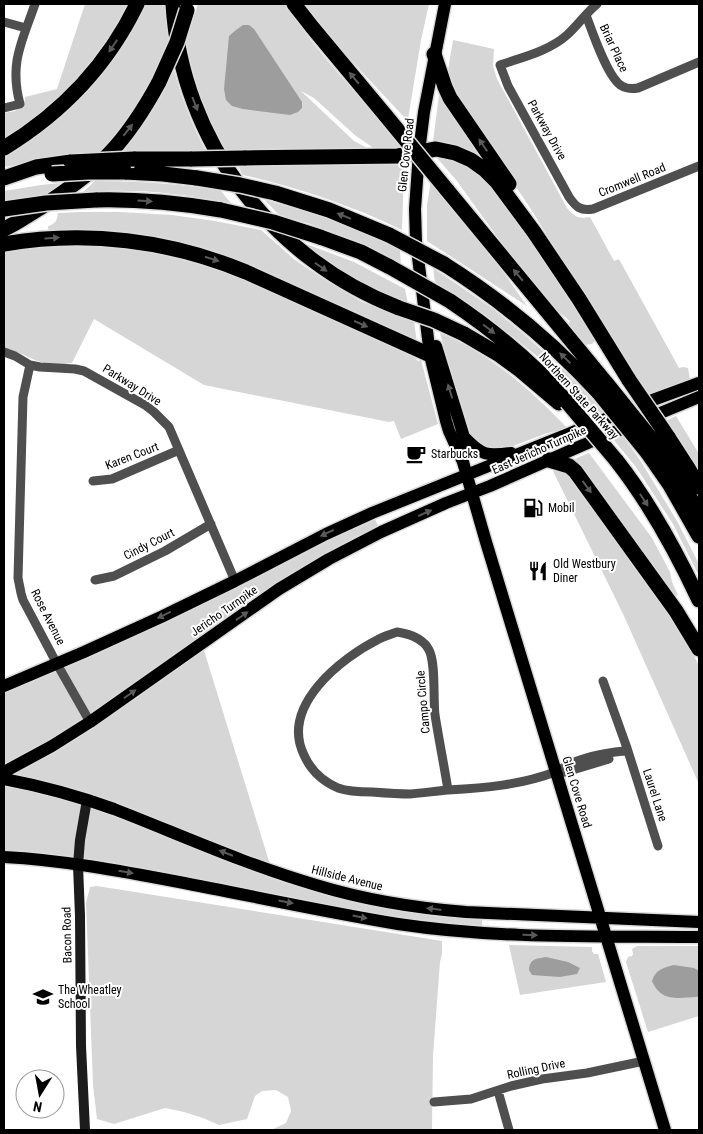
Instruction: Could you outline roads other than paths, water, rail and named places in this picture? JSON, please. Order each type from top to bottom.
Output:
[{"type":"highway","points":[[4,148],[45,120],[80,88],[111,50],[138,4]]},
{"type":"highway","points":[[173,4],[180,58],[189,89],[210,139],[235,182],[264,217],[309,258],[348,284],[399,308],[434,320],[464,334],[498,354],[564,403]]},
{"type":"highway","points":[[294,4],[447,190],[603,389],[657,445],[688,468],[699,486]]},
{"type":"highway","points":[[4,229],[63,192],[109,154],[151,97],[177,42],[188,7]]},
{"type":"highway","points":[[434,54],[450,98],[517,196],[534,232]]},
{"type":"highway","points":[[4,179],[36,167],[72,162],[134,159],[398,156],[436,149],[463,156],[479,165],[497,182],[534,232],[579,299],[629,380],[657,445],[670,485],[699,536]]},
{"type":"highway","name":"Northern State Parkway","points":[[4,179],[88,172],[163,174],[240,185],[275,193],[329,210],[389,235],[444,264],[521,319],[603,389]]},
{"type":"highway","name":"Northern State Parkway","points":[[4,209],[53,203],[125,200],[162,202],[221,210],[273,222],[320,236],[360,252],[424,285],[450,301],[509,345],[550,382],[564,403],[590,428],[616,460],[644,499],[677,553],[699,600]]},
{"type":"highway","points":[[4,244],[49,238],[90,238],[134,241],[177,249],[246,272],[430,355]]},
{"type":"highway","points":[[657,445],[682,483],[699,514]]},
{"type":"highway","points":[[549,460],[569,466],[574,470],[676,611],[699,649]]},
{"type":"main road","name":"Glen Cove Road","points":[[445,4],[424,112],[416,187],[415,221],[418,260],[430,355],[448,426],[463,462],[665,1130]]},
{"type":"main road","name":"Glen Cove Road","points":[[425,311],[464,437],[463,462]]},
{"type":"main road","name":"East Jericho Turnpike","points":[[467,475],[699,383]]},
{"type":"main road","name":"East Jericho Turnpike","points":[[472,493],[699,397]]},
{"type":"main road","points":[[464,437],[476,449],[486,454],[526,451]]},
{"type":"main road","name":"Jericho Turnpike","points":[[4,686],[112,640],[372,513],[467,475]]},
{"type":"main road","name":"Jericho Turnpike","points":[[4,772],[52,746],[90,722],[303,573],[372,536],[472,493]]},
{"type":"main road","name":"Hillside Avenue","points":[[4,779],[87,800],[272,871],[318,886],[366,898],[457,912],[699,922]]},
{"type":"main road","points":[[4,857],[78,865],[142,875],[362,917],[482,934],[699,937]]},
{"type":"street","points":[[4,108],[20,104],[16,84],[16,64],[35,4]]},
{"type":"street","points":[[586,15],[596,4]]},
{"type":"street","name":"Parkway Drive","points":[[575,205],[508,86],[500,65],[557,43],[586,15]]},
{"type":"street","name":"Briar Place","points":[[586,15],[609,70],[620,86],[631,89],[638,88],[699,62]]},
{"type":"street","points":[[4,22],[26,28]]},
{"type":"street","name":"Cromwell Road","points":[[575,205],[585,210],[594,209],[699,166]]},
{"type":"street","name":"Parkway Drive","points":[[4,352],[30,365],[84,371],[154,412],[169,427],[235,581]]},
{"type":"street","name":"Rose Avenue","points":[[30,365],[24,397],[18,578],[23,600],[90,722]]},
{"type":"street","name":"Karen Court","points":[[93,481],[112,479],[179,450]]},
{"type":"street","name":"Cindy Court","points":[[95,580],[114,576],[165,551],[211,524]]},
{"type":"street","name":"Campo Circle","points":[[448,790],[435,713],[433,665],[430,651],[419,639],[397,632],[381,638],[340,663],[327,675],[304,707],[299,726],[299,738],[308,765],[325,782],[341,789],[359,792],[410,794],[486,788],[556,772]]},
{"type":"street","name":"Laurel Lane","points":[[603,681],[628,751],[658,846]]},
{"type":"street","points":[[556,772],[566,772],[617,757],[628,751]]},
{"type":"street","name":"Bacon Road","points":[[85,1130],[81,1046],[78,865],[87,800]]},
{"type":"street","name":"Rolling Drive","points":[[434,1102],[461,1101],[542,1079],[587,1073],[644,1061]]},
{"type":"street","points":[[498,1091],[508,1130]]},
{"type":"place","name":"Starbucks","points":[[416,454]]},
{"type":"place","name":"Mobil","points":[[533,508]]},
{"type":"place","name":"Old Westbury Diner","points":[[538,571]]},
{"type":"place","name":"The Wheatley School","points":[[43,997]]}]
